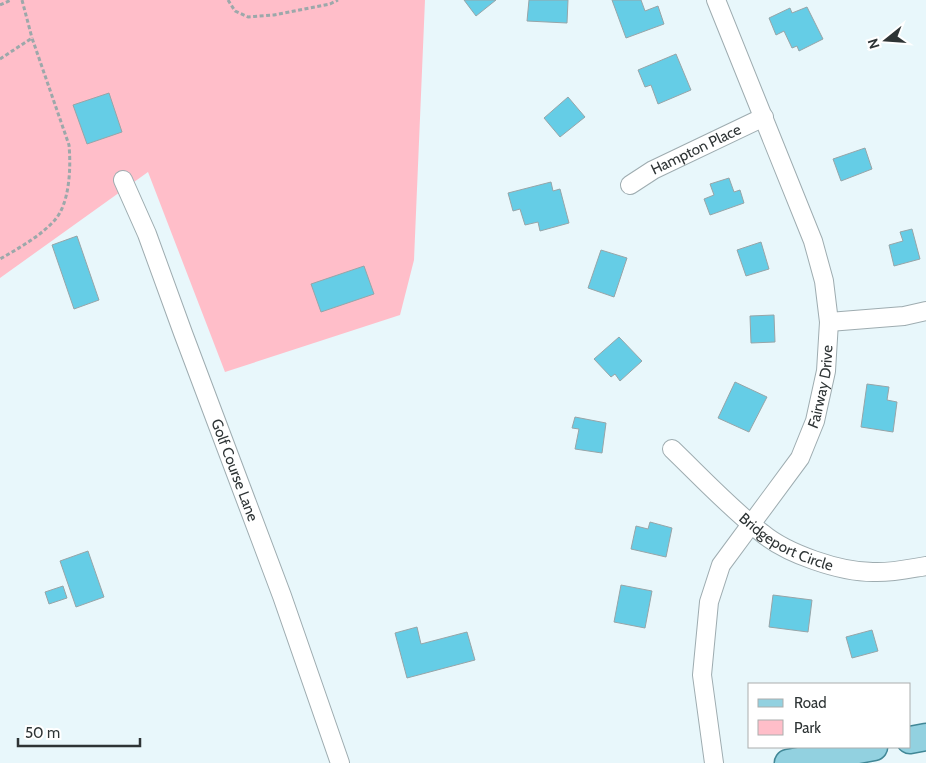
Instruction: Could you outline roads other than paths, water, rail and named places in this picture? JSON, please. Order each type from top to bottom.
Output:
[{"type":"main road","points":[[911,740],[926,737]]},
{"type":"main road","points":[[788,763],[869,748]]},
{"type":"street","name":"Fairway Drive","points":[[714,763],[702,676],[709,602],[721,565],[750,523],[800,458],[815,420],[826,371],[829,322],[824,282],[814,241],[716,0]]},
{"type":"street","name":"Hampton Place","points":[[630,185],[653,170],[764,117]]},
{"type":"street","name":"Golf Course Lane","points":[[123,180],[147,234],[282,596],[340,763]]},
{"type":"street","points":[[829,322],[904,316],[926,311]]},
{"type":"street","name":"Bridgeport Circle","points":[[672,449],[763,534],[803,556],[831,566],[872,572],[895,571],[926,566]]}]
